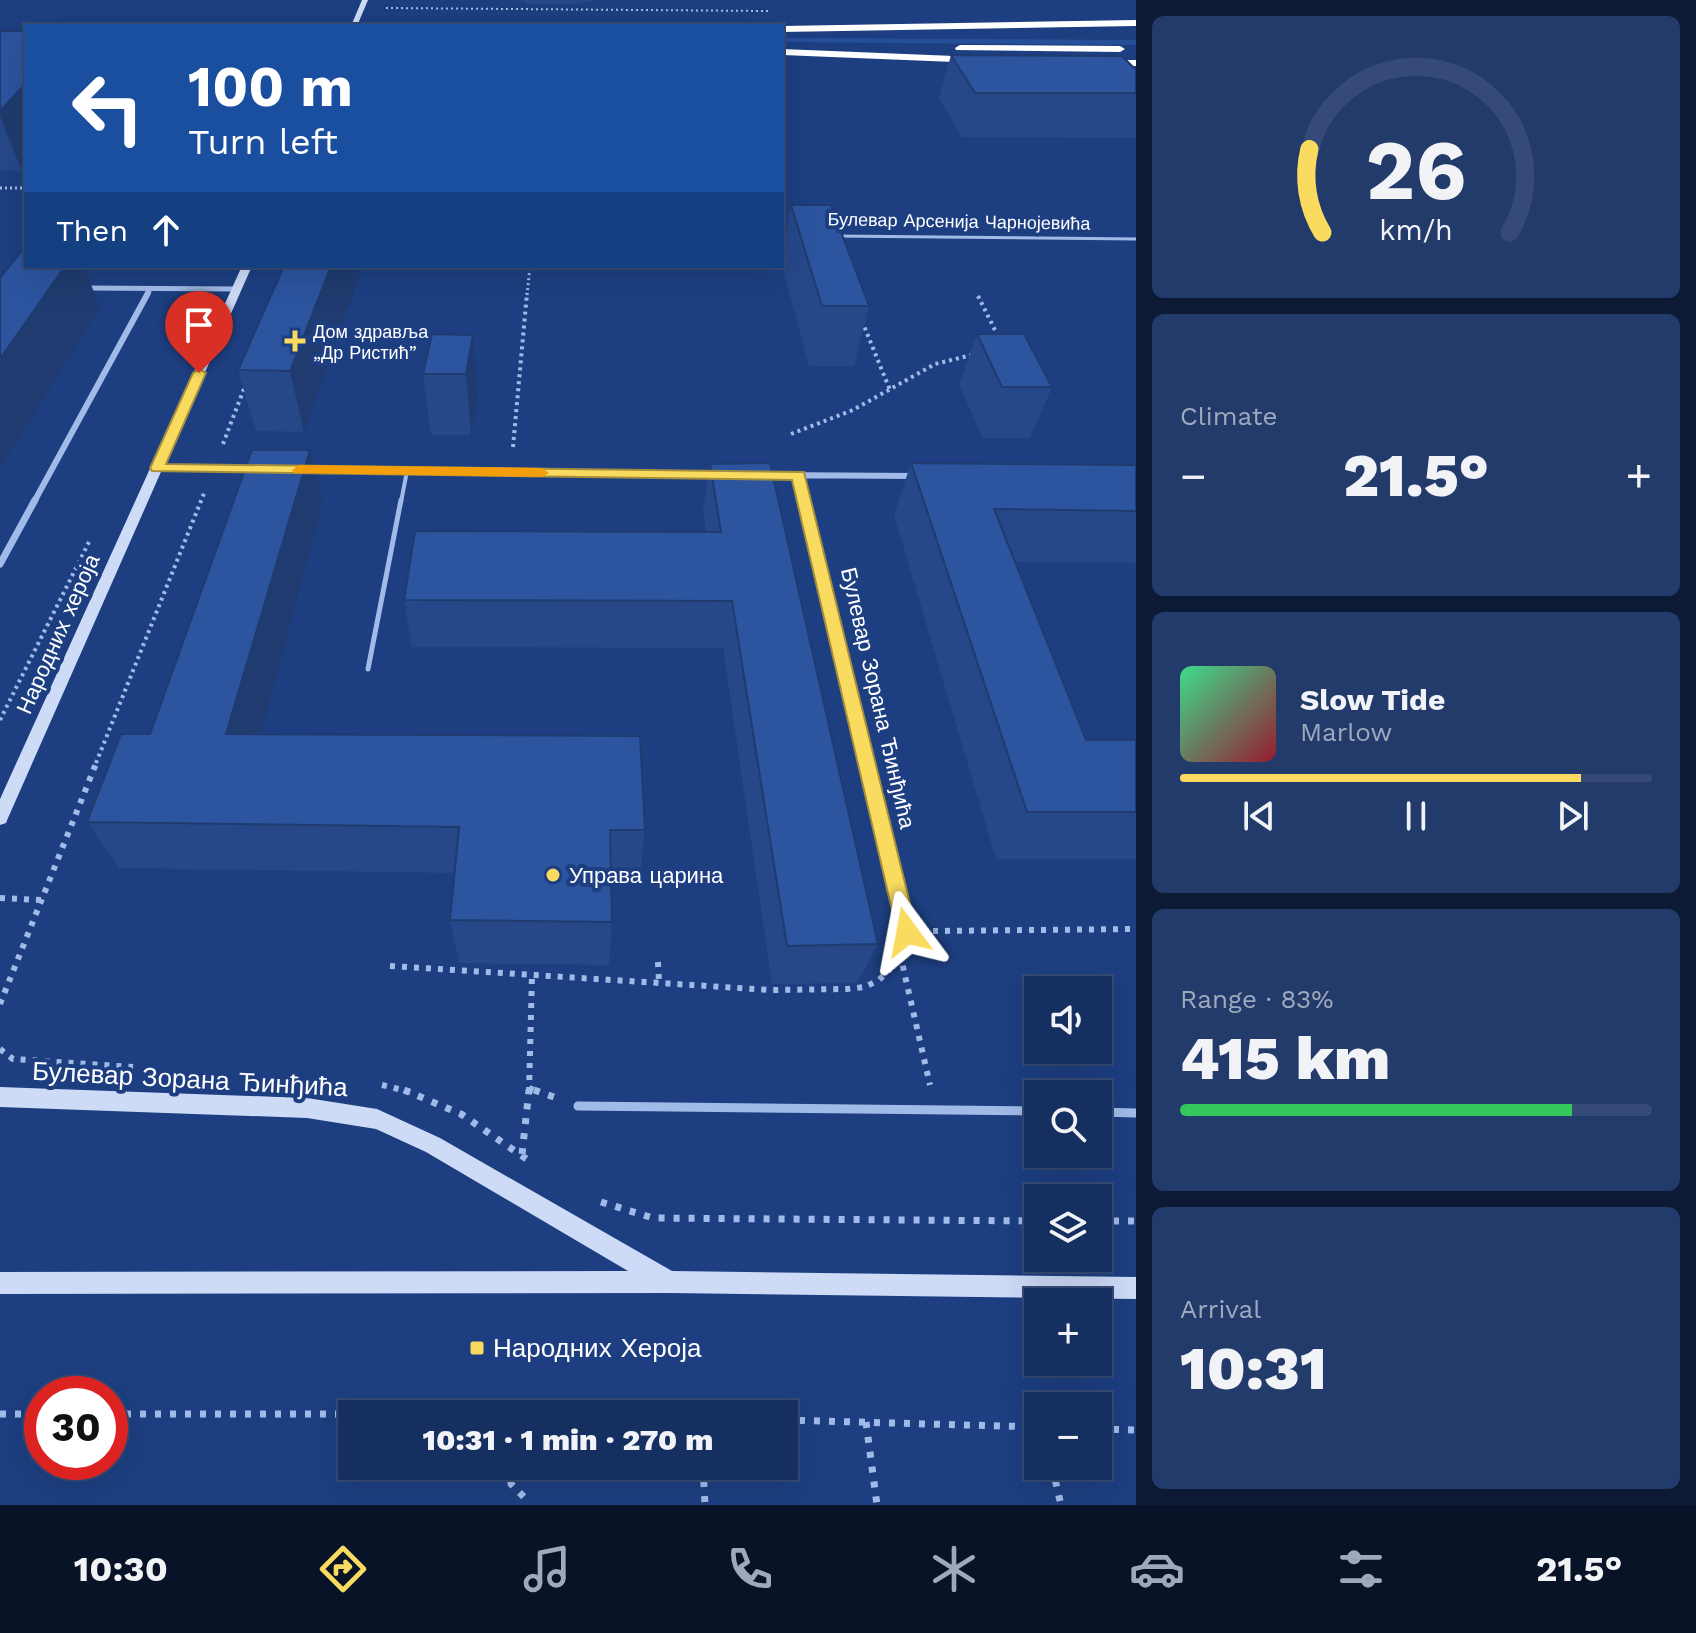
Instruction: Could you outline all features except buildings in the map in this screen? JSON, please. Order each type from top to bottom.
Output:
[{"type":"highway","points":[[784,29],[1136,23]]},
{"type":"highway","points":[[784,36],[1121,38]]},
{"type":"highway","points":[[784,49],[1136,49]]},
{"type":"highway","points":[[784,49],[1051,62]]},
{"type":"highway","points":[[1080,62],[1135,63]]},
{"type":"street","points":[[355,24],[365,0]]},
{"type":"street","name":"Народних хероја","points":[[0,818],[246,268]]},
{"type":"street","points":[[75,288],[237,289]]},
{"type":"street","points":[[0,564],[150,289]]},
{"type":"street","points":[[157,468],[259,469]]},
{"type":"street","points":[[303,470],[719,475]]},
{"type":"street","points":[[751,475],[921,476]]},
{"type":"street","name":"Булевар Зорана Ђинђића","points":[[799,475],[907,932]]},
{"type":"street","name":"Булевар Зорана Ђинђића","points":[[0,1097],[307,1108],[377,1119],[433,1145],[669,1282]]},
{"type":"street","name":"Булевар Зорана Ђинђића","points":[[0,1283],[669,1282],[1136,1288]]},
{"type":"lane","name":"Булевар Арсенија Чарнојевића","points":[[828,236],[1136,239]]},
{"type":"lane","points":[[368,669],[407,471]]},
{"type":"lane","points":[[578,1106],[1024,1111]]},
{"type":"lane","points":[[1112,1112],[1136,1113]]},
{"type":"path","points":[[385,8],[768,11]]},
{"type":"path","points":[[0,188],[24,186]]},
{"type":"path","points":[[511,472],[518,360],[530,268]]},
{"type":"path","points":[[978,296],[998,334],[999,339],[994,346]]},
{"type":"path","points":[[857,309],[890,390]]},
{"type":"path","points":[[791,434],[853,410],[935,364],[982,352]]},
{"type":"path","points":[[0,1004],[247,382]]},
{"type":"path","points":[[0,898],[42,900]]},
{"type":"path","points":[[390,966],[771,990],[847,989],[865,987],[879,980],[889,970],[907,932],[1136,929]]},
{"type":"path","points":[[899,950],[936,1109]]},
{"type":"path","points":[[658,962],[659,982]]},
{"type":"path","points":[[522,1155],[529,1088],[532,975]]},
{"type":"path","points":[[0,1049],[13,1059],[136,1067]]},
{"type":"path","points":[[366,1083],[412,1090],[480,1124],[545,1171]]},
{"type":"path","points":[[594,1200],[653,1218],[1024,1221]]},
{"type":"path","points":[[1112,1221],[1136,1221]]},
{"type":"path","points":[[0,1414],[24,1414]]},
{"type":"path","points":[[128,1414],[338,1414]]},
{"type":"path","points":[[798,1420],[1024,1427]]},
{"type":"path","points":[[866,1422],[877,1505]]},
{"type":"path","points":[[1112,1429],[1136,1430]]},
{"type":"path","points":[[511,1480],[511,1484],[526,1499]]},
{"type":"path","points":[[704,1480],[705,1505]]},
{"type":"path","points":[[1055,1480],[1061,1505]]},
{"type":"shaded area","points":[[784,38],[1136,40],[1136,45],[784,42]]},
{"type":"slow traffic","points":[[299,470],[542,473]]},
{"type":"place","name":"Дом здравља „Др Ристић”","points":[[295,341]]},
{"type":"place","name":"Управа царина","points":[[553,875]]},
{"type":"place","name":"Народних Хероја","points":[[477,1348]]},
{"type":"route","points":[[199,373],[157,468],[799,475],[907,932]]}]
